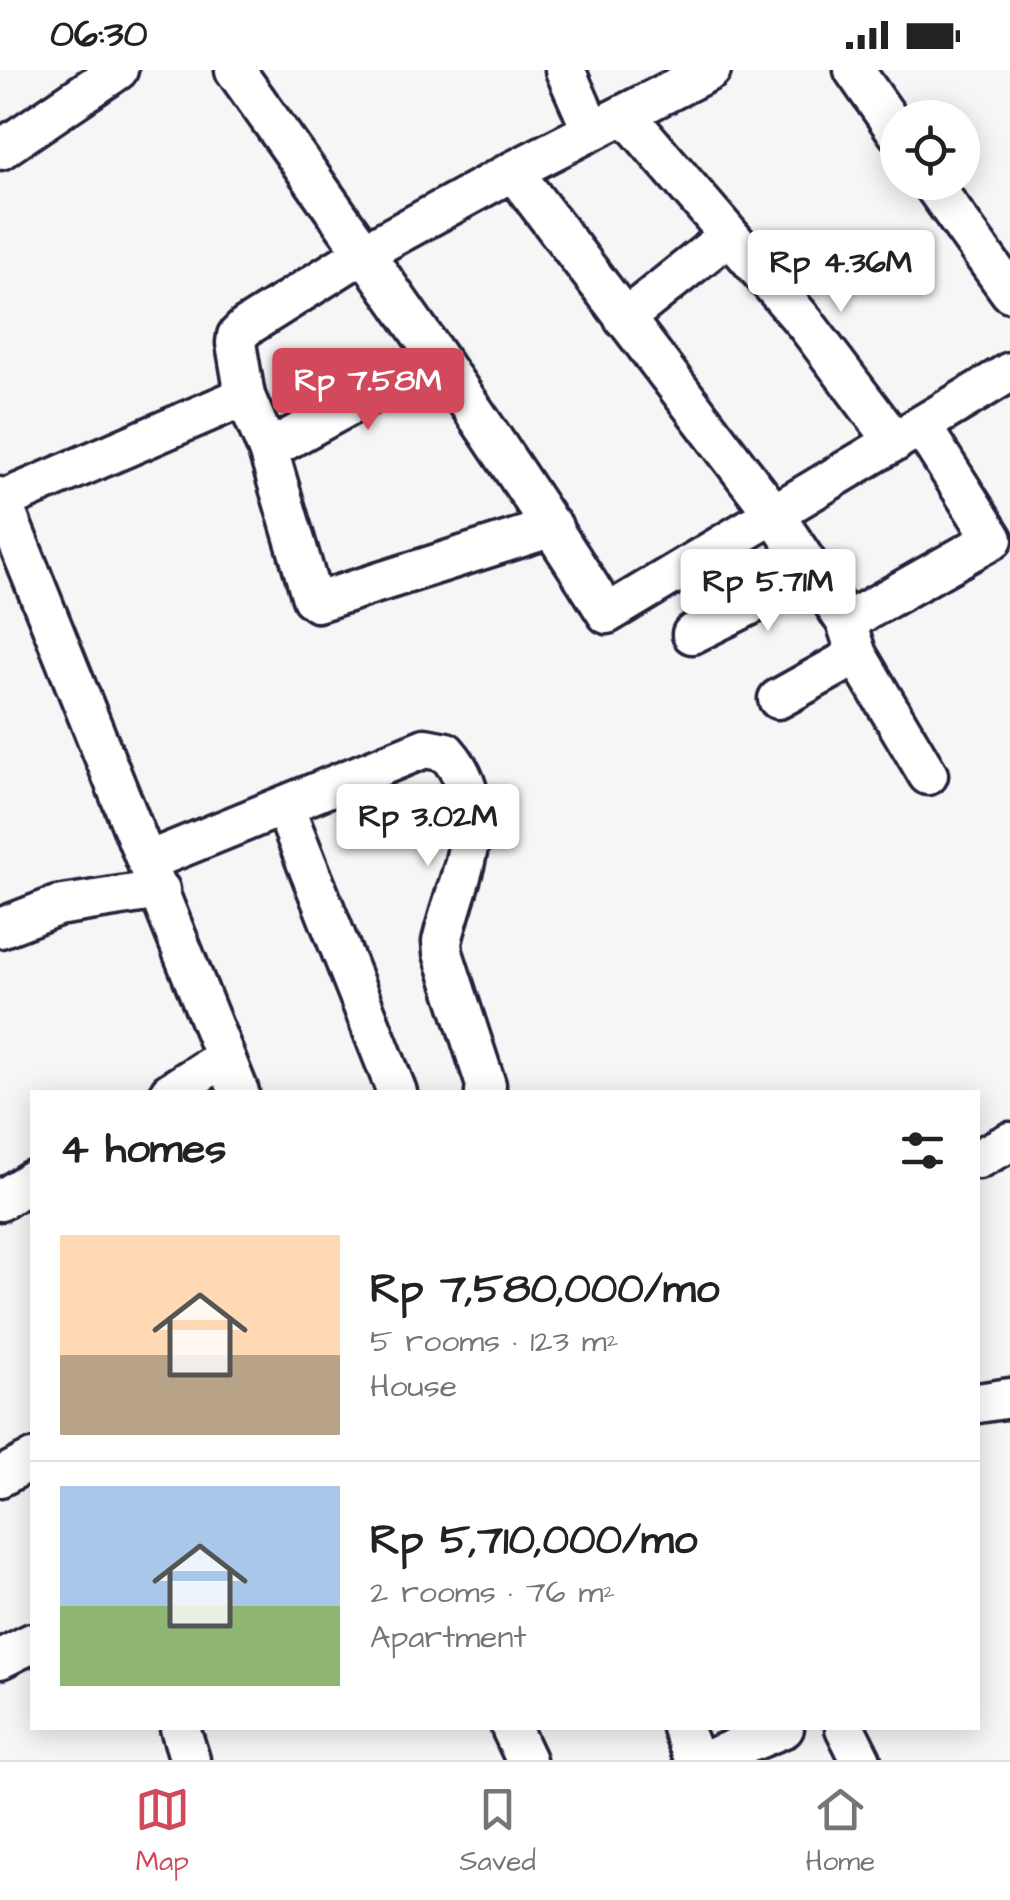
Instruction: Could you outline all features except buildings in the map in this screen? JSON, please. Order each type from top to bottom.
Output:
[{"type":"street","points":[[0,150],[118,70]]},
{"type":"street","points":[[235,70],[553,527],[608,614],[1010,372]]},
{"type":"street","points":[[565,70],[608,123],[729,234],[908,434],[993,539],[852,638],[778,700]]},
{"type":"street","points":[[553,527],[317,602],[312,598],[268,450],[245,396],[236,344],[240,332],[364,252],[711,70]]},
{"type":"street","points":[[854,70],[880,107]]},
{"type":"street","points":[[512,171],[774,514],[852,638],[928,775]]},
{"type":"street","points":[[945,200],[1010,292]]},
{"type":"street","points":[[624,319],[729,234]]},
{"type":"street","points":[[268,450],[436,358]]},
{"type":"street","points":[[238,1090],[1,499],[245,396]]},
{"type":"street","points":[[692,634],[813,574]]},
{"type":"street","points":[[0,928],[154,875],[284,806],[425,748],[438,748],[451,759],[468,797],[472,821],[469,851],[442,942],[485,1090]]},
{"type":"street","points":[[284,806],[396,1090]]},
{"type":"street","points":[[173,1090],[225,1058]]},
{"type":"street","points":[[980,1158],[1010,1142]]},
{"type":"street","points":[[0,1201],[30,1181]]},
{"type":"street","points":[[980,1402],[1010,1398]]},
{"type":"street","points":[[0,1660],[30,1644]]},
{"type":"street","points":[[181,1730],[190,1760]]},
{"type":"street","points":[[512,1730],[526,1760]]},
{"type":"street","points":[[683,1730],[695,1760]]},
{"type":"street","points":[[706,1760],[779,1730]]},
{"type":"street","points":[[845,1730],[861,1760]]}]
